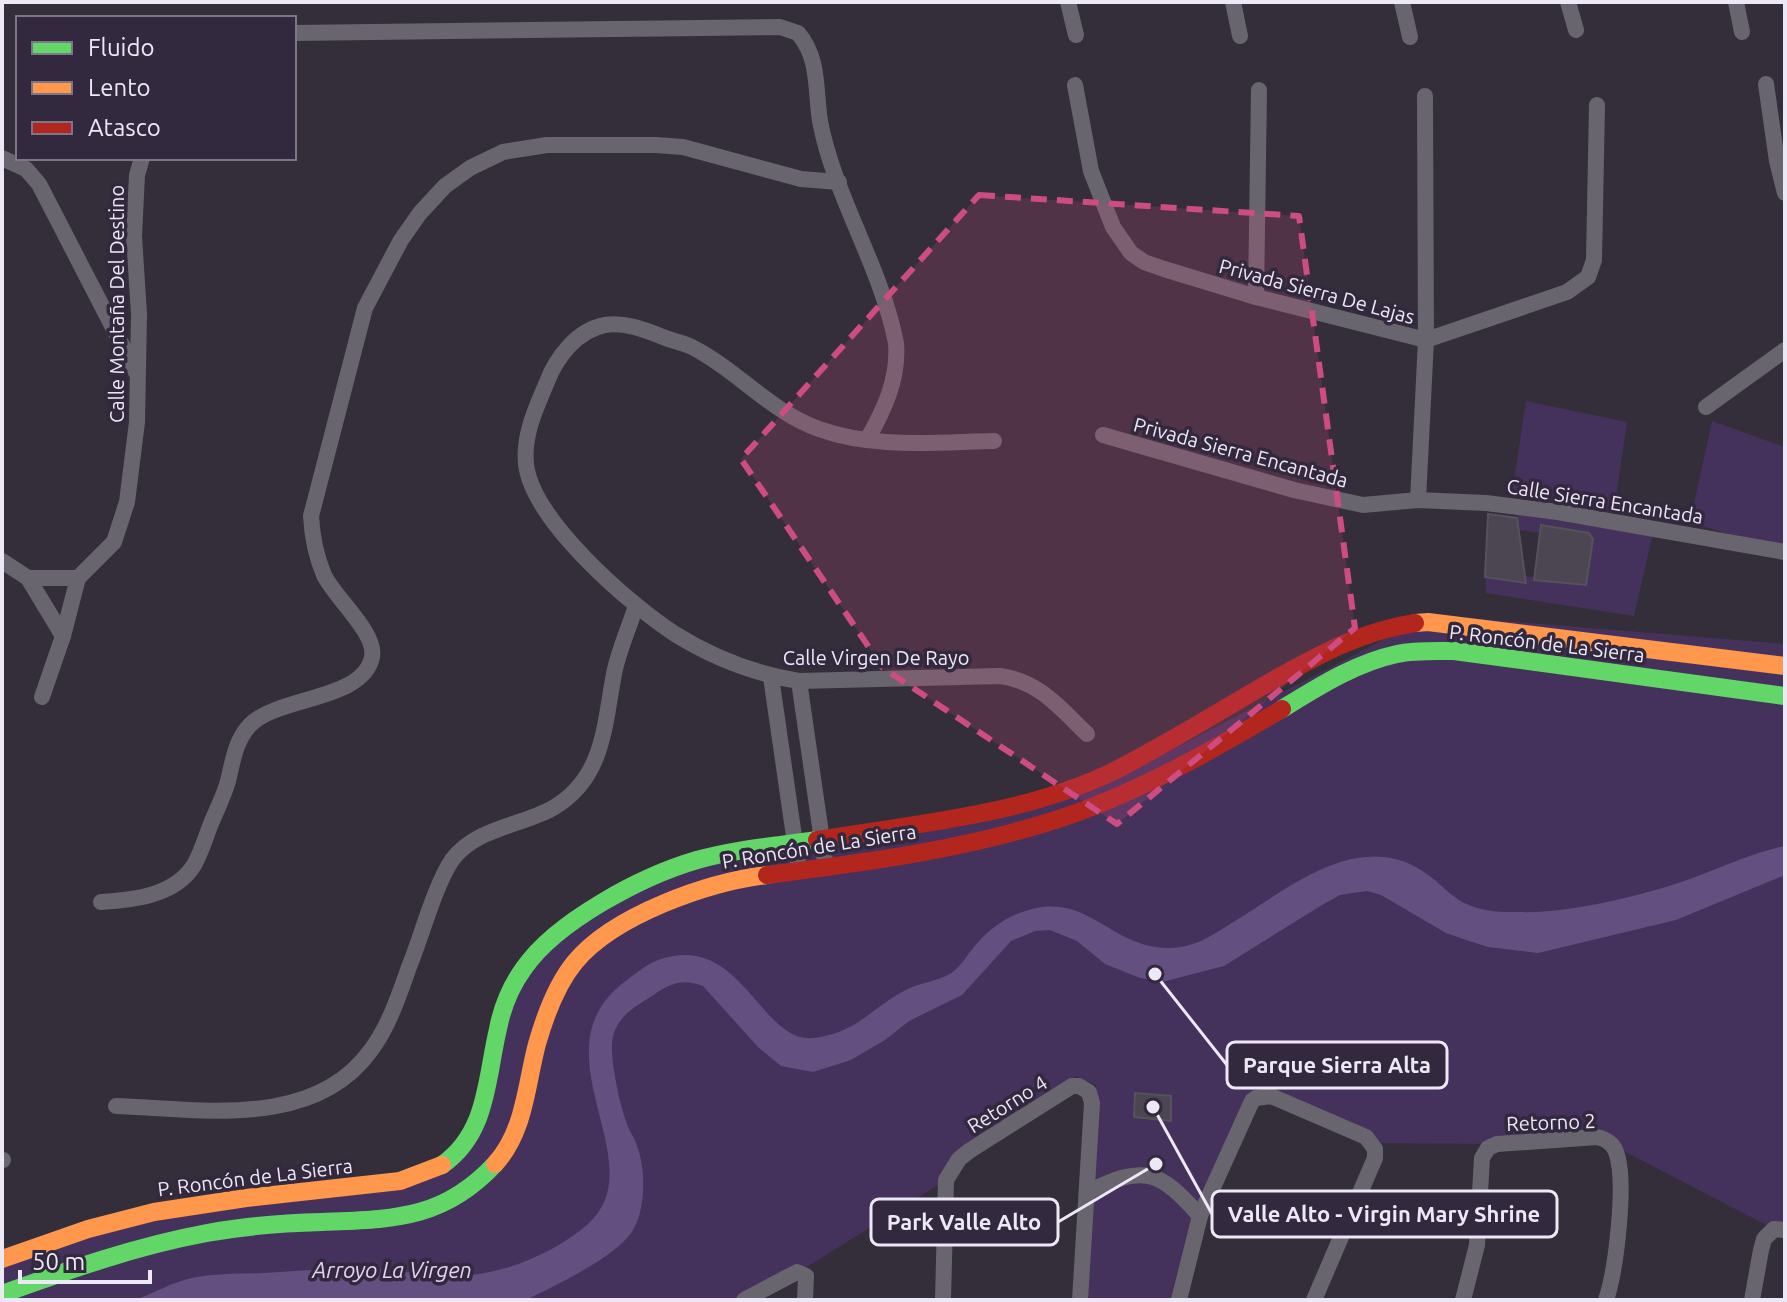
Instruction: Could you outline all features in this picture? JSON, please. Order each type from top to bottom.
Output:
[{"type":"street","points":[[1068,2],[1076,35]]},
{"type":"street","points":[[1233,2],[1240,36]]},
{"type":"street","points":[[1402,2],[1410,37]]},
{"type":"street","points":[[1568,2],[1576,30]]},
{"type":"street","points":[[1736,2],[1742,32]]},
{"type":"street","points":[[296,33],[780,27],[798,33],[810,51],[816,70],[821,121],[839,182],[870,258],[896,343],[893,384],[884,410],[867,440]]},
{"type":"street","points":[[1766,84],[1785,193]]},
{"type":"street","name":"Privada Sierra De Lajas","points":[[1075,85],[1091,171],[1113,227],[1131,253],[1164,269],[1256,297],[1426,340],[1567,292],[1588,277],[1594,260],[1597,105]]},
{"type":"street","points":[[1256,297],[1259,90]]},
{"type":"street","points":[[1418,500],[1426,340],[1425,96]]},
{"type":"street","points":[[101,902],[131,900],[155,894],[184,876],[193,867],[227,784],[234,753],[251,724],[266,714],[345,687],[362,677],[371,662],[374,652],[369,639],[325,576],[312,538],[311,516],[365,308],[401,240],[445,186],[470,168],[503,152],[547,145],[683,147],[801,179],[839,182]]},
{"type":"street","points":[[2,158],[26,169],[39,184],[136,374]]},
{"type":"street","name":"Calle Montaña Del Destino","points":[[78,578],[114,542],[127,502],[137,422],[139,314],[134,236],[137,175],[141,160]]},
{"type":"street","name":"Calle Virgen De Rayo","points":[[994,441],[867,440],[838,435],[791,416],[692,348],[646,330],[602,325],[567,348],[553,367],[532,420],[526,444],[526,465],[530,482],[562,535],[636,606],[676,634],[714,655],[771,677],[799,681],[1019,678],[1035,687],[1087,734]]},
{"type":"street","points":[[1706,407],[1785,350]]},
{"type":"street","name":"Privada Sierra Encantada","points":[[1103,435],[1331,499],[1363,505],[1418,500]]},
{"type":"street","name":"Calle Sierra Encantada","points":[[1418,500],[1486,503],[1558,512],[1785,552]]},
{"type":"street","points":[[2,561],[28,578],[63,636]]},
{"type":"street","points":[[28,578],[78,578],[63,636],[42,697]]},
{"type":"street","points":[[116,1106],[261,1109],[309,1096],[354,1069],[371,1050],[385,1026],[443,879],[459,852],[487,834],[553,808],[593,769],[599,753],[616,665],[636,606]]},
{"type":"street","name":"P. Roncón de La Sierra","points":[[2,1259],[108,1222],[145,1214],[229,1200],[394,1182],[433,1171],[457,1155],[468,1142],[483,1108],[506,1004],[528,961],[544,944],[576,921],[679,865],[981,813],[1067,790],[1111,772],[1358,636],[1399,625],[1428,622],[1785,666]]},
{"type":"street","name":"P. Roncón de La Sierra","points":[[2,1294],[162,1241],[244,1227],[393,1220],[429,1211],[487,1175],[508,1145],[525,1108],[545,1015],[579,957],[622,926],[688,893],[730,881],[979,842],[1070,814],[1143,784],[1355,668],[1398,653],[1465,652],[1785,696]]},
{"type":"street","points":[[771,677],[799,871]]},
{"type":"street","points":[[799,681],[826,868]]},
{"type":"street","points":[[1265,685],[1280,710]]},
{"type":"street","name":"Retorno 4","points":[[943,1300],[946,1180],[959,1159],[969,1151],[1072,1086],[1089,1092],[1092,1103],[1088,1192]]},
{"type":"street","points":[[1179,1300],[1200,1216],[1246,1113],[1256,1098],[1271,1096],[1366,1137],[1375,1149],[1375,1158],[1314,1300]]},
{"type":"street","name":"Retorno 2","points":[[1463,1300],[1477,1245],[1484,1154],[1492,1145],[1597,1137],[1606,1140],[1616,1150],[1621,1173],[1616,1254],[1612,1284],[1606,1300]]},
{"type":"street","points":[[1080,1300],[1088,1192],[1113,1179],[1137,1174],[1161,1179],[1179,1192],[1200,1216]]},
{"type":"street","points":[[1752,1300],[1764,1239],[1770,1232],[1785,1230]]},
{"type":"street","points":[[744,1300],[797,1272],[806,1276],[806,1298]]},
{"type":"highlighted area","points":[[979,195],[1299,216],[1355,628],[1117,824],[883,668],[741,459]]},
{"type":"shaded area","points":[[1526,401],[1627,422],[1614,511],[1512,493]]},
{"type":"shaded area","points":[[1712,421],[1785,447],[1785,548],[1763,545],[1690,522]]},
{"type":"shaded area","points":[[1516,509],[1654,529],[1634,616],[1486,593],[1485,577],[1524,583],[1526,576],[1586,585],[1593,539],[1589,533],[1542,525],[1540,533],[1519,530]]},
{"type":"shaded area","points":[[1431,615],[1785,644],[1785,1230],[1774,1229],[1612,1145],[1372,1143],[1270,1096],[1246,1113],[1200,1216],[1179,1300],[1080,1300],[1096,1085],[1076,1076],[946,1180],[754,1300],[2,1300],[2,1259],[108,1222],[418,1176],[457,1155],[506,1004],[544,944],[679,865],[796,857],[1097,789]]},
{"type":"shaded area","points":[[1785,846],[1785,875],[1676,920],[1538,953],[1488,947],[1446,933],[1381,895],[1367,891],[1340,895],[1224,966],[1162,982],[1140,978],[1105,964],[1077,941],[1050,930],[1035,931],[1011,941],[962,995],[909,1021],[851,1060],[813,1072],[781,1066],[758,1047],[703,986],[689,982],[676,984],[664,988],[632,1009],[614,1032],[614,1072],[628,1127],[640,1155],[642,1200],[637,1221],[625,1240],[584,1270],[526,1300],[135,1300],[185,1280],[219,1274],[356,1268],[468,1275],[516,1265],[563,1243],[588,1224],[606,1199],[610,1170],[590,1072],[590,1039],[600,1008],[627,980],[661,959],[689,955],[712,961],[731,974],[779,1025],[795,1035],[813,1038],[851,1026],[908,989],[950,974],[999,924],[1016,914],[1037,908],[1073,910],[1133,941],[1170,948],[1196,943],[1212,935],[1305,877],[1335,864],[1363,857],[1386,857],[1417,867],[1460,900],[1481,909],[1539,912],[1634,896]]},
{"type":"building","points":[[1488,514],[1517,518],[1526,583],[1485,577]]},
{"type":"building","points":[[1541,525],[1589,533],[1593,539],[1586,585],[1534,580]]},
{"type":"building","points":[[1135,1093],[1171,1096],[1171,1121],[1134,1117]]},
{"type":"traffic: fast","points":[[1282,709],[1366,663],[1397,654],[1425,651],[1454,651],[1785,696]]},
{"type":"traffic: fast","points":[[442,1165],[457,1152],[477,1121],[500,1021],[511,990],[524,968],[557,934],[602,902],[675,867],[726,853],[817,840]]},
{"type":"traffic: fast","points":[[2,1294],[181,1238],[264,1225],[372,1220],[416,1213],[456,1196],[495,1164]]},
{"type":"traffic: slow","points":[[1415,623],[1428,622],[1785,666]]},
{"type":"traffic: slow","points":[[495,1164],[519,1122],[537,1044],[548,1012],[562,981],[575,962],[592,945],[637,916],[691,893],[767,875]]},
{"type":"traffic: slow","points":[[2,1259],[88,1229],[154,1212],[400,1181],[442,1165]]},
{"type":"traffic: jam","points":[[817,840],[967,816],[1042,799],[1078,787],[1132,762],[1322,654],[1358,638],[1415,623]]},
{"type":"traffic: jam","points":[[767,875],[962,845],[1039,825],[1103,803],[1155,779],[1282,709]]},
{"type":"place","name":"Parque Sierra Alta","points":[[1155,974]]},
{"type":"place","name":"Valle Alto - Virgin Mary Shrine","points":[[1153,1107]]},
{"type":"place","name":"Park Valle Alto","points":[[1156,1164]]},
{"type":"water label","name":"Arroyo La Virgen","points":[[392,1269]]}]
